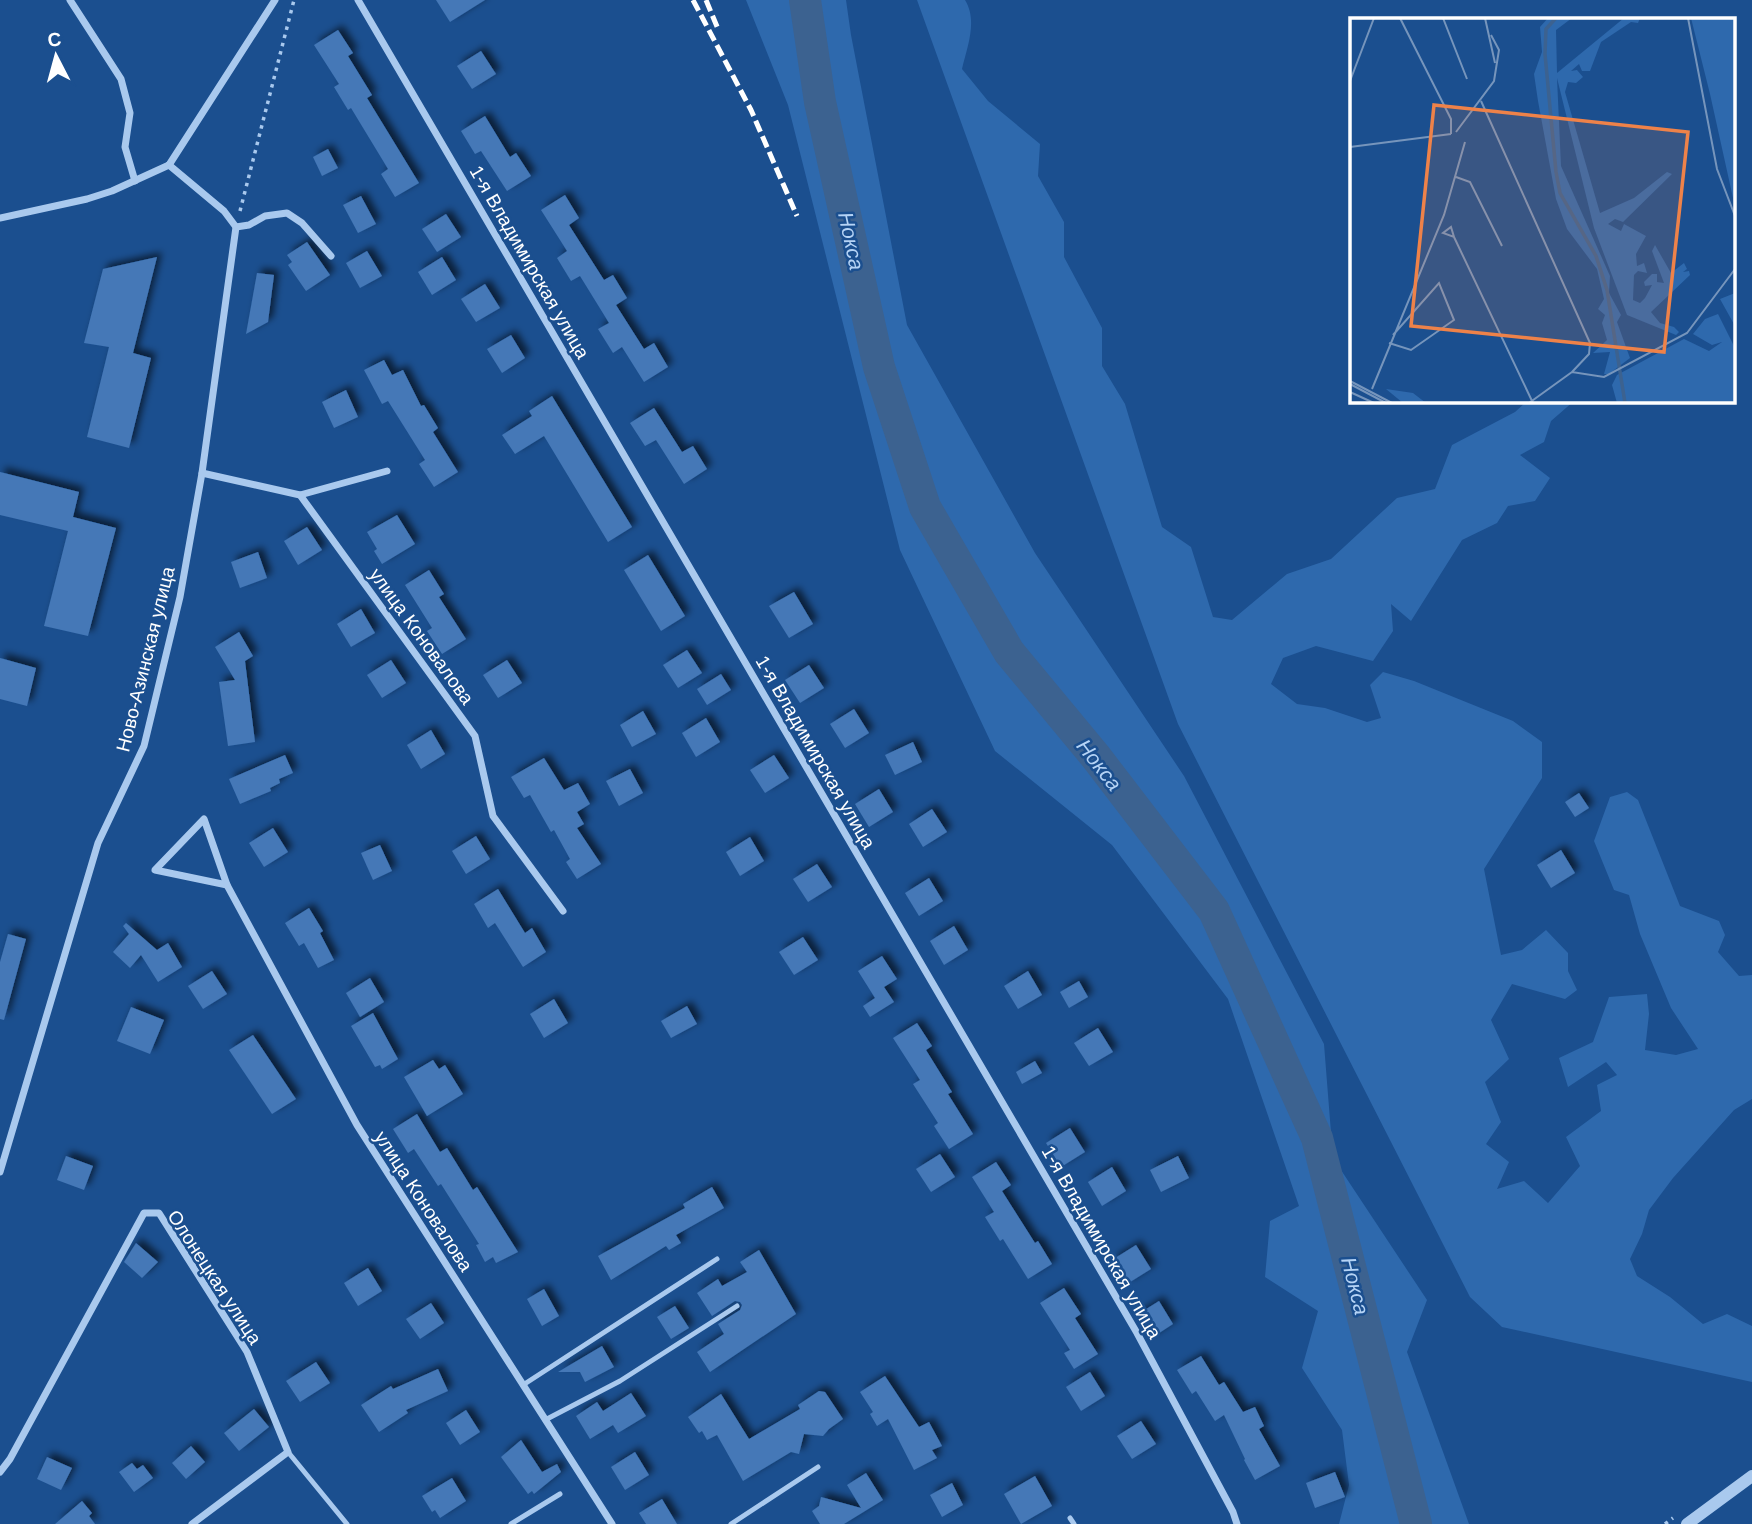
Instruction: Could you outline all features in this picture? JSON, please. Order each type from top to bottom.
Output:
[{"type":"street","points":[[70,0],[121,79],[131,113],[125,147],[135,181]]},
{"type":"street","points":[[0,218],[87,199],[169,165],[275,0]]},
{"type":"street","name":"1-я Владимирская улица","points":[[358,0],[1137,1333],[1237,1524]]},
{"type":"street","points":[[169,165],[223,211],[236,227],[249,225],[265,216],[287,213],[302,223],[331,256]]},
{"type":"street","name":"Ново-Азинская улица","points":[[0,1172],[98,843],[144,746],[180,597],[202,473],[236,227]]},
{"type":"street","points":[[202,473],[300,495],[387,471]]},
{"type":"street","name":"улица Коновалова","points":[[300,495],[475,736],[493,816],[563,911]]},
{"type":"street","name":"улица Коновалова","points":[[227,885],[155,870],[204,819],[227,885],[356,1125],[612,1524]]},
{"type":"street","name":"Олонецкая улица","points":[[0,1472],[10,1459],[144,1213],[159,1213],[247,1352],[288,1452]]},
{"type":"street","points":[[192,1524],[288,1452]]},
{"type":"street","points":[[1687,1524],[1752,1476]]},
{"type":"lane","points":[[523,1385],[717,1259]]},
{"type":"lane","points":[[545,1420],[620,1381],[737,1306]]},
{"type":"lane","points":[[288,1452],[347,1524]]},
{"type":"lane","points":[[731,1524],[818,1467]]},
{"type":"lane","points":[[511,1524],[560,1494]]},
{"type":"path","points":[[236,227],[294,0]]},
{"type":"shaded area","points":[[746,0],[846,0],[907,325],[1035,553],[1184,776],[1324,1044],[1333,1158],[1427,1300],[1407,1352],[1469,1524],[1339,1524],[1349,1485],[1342,1430],[1302,1368],[1318,1311],[1265,1277],[1270,1221],[1299,1206],[1228,999],[1112,845],[995,751],[900,550],[788,105]]},
{"type":"shaded area","points":[[917,0],[965,0],[971,25],[962,69],[988,101],[1040,144],[1038,176],[1064,222],[1064,257],[1102,328],[1102,366],[1125,404],[1162,527],[1191,547],[1213,617],[1232,620],[1287,574],[1331,559],[1397,498],[1435,489],[1452,445],[1515,412],[1526,402],[1573,402],[1551,421],[1544,442],[1520,455],[1550,478],[1535,501],[1508,506],[1497,523],[1462,540],[1411,621],[1391,604],[1393,631],[1373,661],[1316,646],[1283,658],[1271,684],[1297,704],[1325,708],[1367,722],[1381,718],[1370,685],[1383,672],[1414,681],[1513,721],[1542,742],[1542,778],[1484,869],[1501,955],[1522,950],[1546,930],[1568,953],[1568,971],[1577,990],[1565,999],[1512,984],[1491,1020],[1509,1059],[1485,1082],[1501,1122],[1486,1144],[1509,1162],[1497,1189],[1524,1181],[1548,1203],[1580,1166],[1566,1137],[1601,1111],[1597,1085],[1617,1075],[1606,1062],[1568,1087],[1559,1058],[1593,1042],[1609,997],[1647,994],[1649,1014],[1645,1050],[1676,1055],[1698,1049],[1671,1008],[1640,934],[1629,895],[1614,890],[1594,841],[1610,797],[1627,792],[1638,800],[1680,906],[1719,921],[1725,935],[1718,952],[1739,976],[1752,975],[1752,1099],[1734,1110],[1673,1178],[1649,1210],[1642,1234],[1630,1259],[1637,1276],[1670,1297],[1703,1324],[1727,1314],[1752,1326],[1752,1382],[1502,1327],[1470,1297],[1178,724]]},
{"type":"building","points":[[436,0],[485,0],[450,22]]},
{"type":"building","points":[[338,30],[353,53],[348,56],[372,95],[367,98],[419,183],[395,197],[381,174],[388,169],[351,108],[348,110],[334,87],[339,84],[314,45]]},
{"type":"building","points":[[481,51],[496,74],[472,89],[457,66]]},
{"type":"building","points":[[485,116],[510,157],[516,153],[531,176],[507,191],[481,151],[475,154],[461,131]]},
{"type":"building","points":[[328,149],[338,168],[322,176],[313,157]]},
{"type":"building","points":[[565,195],[579,218],[569,225],[604,280],[613,275],[627,298],[616,305],[644,349],[654,343],[668,367],[644,382],[622,347],[613,353],[598,329],[609,323],[580,276],[571,281],[557,258],[567,251],[541,210]]},
{"type":"building","points":[[361,196],[376,224],[358,233],[343,205]]},
{"type":"building","points":[[446,214],[461,237],[437,252],[422,229]]},
{"type":"building","points":[[307,242],[330,275],[306,291],[288,265],[292,262],[287,255]]},
{"type":"building","points":[[367,251],[382,276],[360,288],[346,263]]},
{"type":"building","points":[[157,257],[133,353],[151,358],[129,448],[87,437],[109,347],[84,343],[103,269]]},
{"type":"building","points":[[442,257],[456,280],[432,295],[418,272]]},
{"type":"building","points":[[257,273],[274,275],[268,322],[246,334]]},
{"type":"building","points":[[485,284],[500,308],[476,322],[461,299]]},
{"type":"building","points":[[511,335],[525,358],[502,373],[487,349]]},
{"type":"building","points":[[384,360],[392,375],[403,370],[421,406],[424,405],[438,428],[433,432],[458,472],[434,487],[419,464],[425,460],[388,401],[382,404],[364,370]]},
{"type":"building","points":[[346,390],[358,417],[334,428],[322,402]]},
{"type":"building","points":[[552,396],[632,527],[608,542],[544,436],[515,454],[502,435],[532,416],[529,411]]},
{"type":"building","points":[[654,408],[682,452],[693,446],[707,469],[684,484],[656,440],[645,446],[630,423]]},
{"type":"building","points":[[0,472],[79,492],[73,517],[116,528],[88,636],[44,626],[68,531],[0,515]]},
{"type":"building","points":[[397,515],[415,544],[382,564],[367,532]]},
{"type":"building","points":[[307,527],[322,550],[298,565],[284,541]]},
{"type":"building","points":[[258,552],[267,578],[240,588],[231,562]]},
{"type":"building","points":[[648,555],[685,616],[661,631],[624,570]]},
{"type":"building","points":[[429,570],[444,594],[439,597],[466,639],[442,654],[427,631],[432,628],[405,585]]},
{"type":"building","points":[[794,592],[813,624],[789,638],[769,606]]},
{"type":"building","points":[[361,609],[375,633],[351,647],[337,624]]},
{"type":"building","points":[[239,632],[253,656],[245,661],[255,742],[228,746],[219,682],[235,680],[215,647]]},
{"type":"building","points":[[687,650],[702,673],[678,688],[663,665]]},
{"type":"building","points":[[0,658],[36,668],[27,706],[0,699]]},
{"type":"building","points":[[391,660],[406,683],[382,698],[367,675]]},
{"type":"building","points":[[507,660],[522,683],[498,698],[483,675]]},
{"type":"building","points":[[809,665],[824,688],[800,703],[785,680]]},
{"type":"building","points":[[721,674],[731,690],[707,705],[697,689]]},
{"type":"building","points":[[854,709],[869,733],[845,748],[830,724]]},
{"type":"building","points":[[643,711],[656,734],[632,747],[620,725]]},
{"type":"building","points":[[706,718],[720,742],[696,757],[682,733]]},
{"type":"building","points":[[431,730],[445,754],[421,769],[407,745]]},
{"type":"building","points":[[913,742],[922,762],[895,775],[885,755]]},
{"type":"building","points":[[285,755],[293,773],[279,779],[280,783],[270,788],[271,791],[240,804],[229,779]]},
{"type":"building","points":[[774,755],[789,778],[765,793],[750,770]]},
{"type":"building","points":[[544,758],[564,790],[578,783],[590,804],[577,812],[584,824],[577,828],[601,864],[577,879],[566,862],[570,859],[554,830],[551,832],[530,795],[524,798],[511,777]]},
{"type":"building","points":[[630,769],[643,793],[619,806],[606,781]]},
{"type":"building","points":[[879,789],[893,812],[869,827],[855,804]]},
{"type":"building","points":[[1579,793],[1589,808],[1575,817],[1565,802]]},
{"type":"building","points":[[932,809],[947,832],[923,847],[909,824]]},
{"type":"building","points":[[273,828],[288,852],[264,867],[249,843]]},
{"type":"building","points":[[476,836],[490,859],[466,874],[452,851]]},
{"type":"building","points":[[750,837],[764,861],[740,876],[726,852]]},
{"type":"building","points":[[380,845],[392,871],[373,880],[361,853]]},
{"type":"building","points":[[1561,850],[1575,873],[1551,888],[1537,865]]},
{"type":"building","points":[[817,864],[832,887],[808,902],[793,879]]},
{"type":"building","points":[[929,878],[943,901],[919,916],[905,893]]},
{"type":"building","points":[[498,889],[525,933],[532,928],[546,952],[523,967],[495,923],[488,928],[474,904]]},
{"type":"building","points":[[309,908],[323,931],[320,933],[334,960],[318,968],[304,943],[299,946],[285,923]]},
{"type":"building","points":[[126,923],[157,950],[168,943],[182,967],[158,982],[141,955],[130,968],[113,952],[129,934],[123,926]]},
{"type":"building","points":[[954,926],[968,950],[944,965],[930,941]]},
{"type":"building","points":[[8,934],[26,939],[4,1020],[0,1019],[0,962]]},
{"type":"building","points":[[803,937],[818,960],[794,975],[779,952]]},
{"type":"building","points":[[882,956],[897,979],[884,987],[894,1002],[870,1017],[863,1006],[875,998],[858,971]]},
{"type":"building","points":[[212,971],[227,994],[203,1009],[188,986]]},
{"type":"building","points":[[1028,971],[1042,995],[1018,1009],[1004,986]]},
{"type":"building","points":[[370,978],[384,1002],[360,1017],[346,993]]},
{"type":"building","points":[[1079,981],[1088,997],[1069,1008],[1060,992]]},
{"type":"building","points":[[554,999],[568,1023],[544,1038],[530,1014]]},
{"type":"building","points":[[687,1006],[697,1024],[671,1038],[661,1021]]},
{"type":"building","points":[[131,1007],[164,1020],[150,1054],[117,1041]]},
{"type":"building","points":[[373,1013],[398,1059],[382,1069],[380,1065],[375,1067],[351,1026]]},
{"type":"building","points":[[917,1023],[932,1046],[926,1050],[952,1092],[948,1094],[973,1134],[949,1149],[934,1126],[938,1123],[913,1084],[920,1080],[893,1038]]},
{"type":"building","points":[[1098,1028],[1113,1052],[1089,1066],[1074,1043]]},
{"type":"building","points":[[253,1035],[296,1099],[272,1114],[229,1050]]},
{"type":"building","points":[[433,1060],[439,1069],[445,1065],[463,1094],[427,1116],[404,1077]]},
{"type":"building","points":[[1035,1061],[1042,1073],[1022,1084],[1016,1072]]},
{"type":"building","points":[[417,1114],[440,1152],[447,1148],[473,1190],[477,1187],[518,1252],[496,1263],[493,1257],[485,1262],[476,1245],[479,1244],[441,1184],[438,1186],[414,1149],[408,1153],[393,1129]]},
{"type":"building","points":[[1070,1128],[1085,1152],[1061,1167],[1046,1143]]},
{"type":"building","points":[[940,1154],[955,1177],[931,1192],[916,1169]]},
{"type":"building","points":[[66,1156],[93,1166],[84,1190],[57,1180]]},
{"type":"building","points":[[1178,1156],[1189,1178],[1161,1192],[1150,1170]]},
{"type":"building","points":[[996,1162],[1011,1185],[1002,1191],[1035,1243],[1038,1241],[1052,1264],[1028,1279],[1003,1239],[1000,1241],[985,1217],[994,1212],[972,1177]]},
{"type":"building","points":[[1112,1167],[1126,1191],[1102,1206],[1088,1182]]},
{"type":"building","points":[[712,1187],[724,1208],[676,1235],[681,1243],[669,1250],[666,1246],[611,1280],[598,1256],[685,1208],[683,1204]]},
{"type":"building","points":[[136,1243],[158,1262],[142,1278],[124,1262]]},
{"type":"building","points":[[1136,1245],[1151,1269],[1127,1284],[1112,1260]]},
{"type":"building","points":[[759,1250],[796,1314],[710,1372],[697,1352],[724,1334],[718,1324],[740,1310],[742,1305],[735,1301],[712,1316],[697,1293],[718,1279],[722,1286],[747,1272],[740,1262]]},
{"type":"building","points":[[368,1268],[382,1291],[358,1306],[344,1283]]},
{"type":"building","points":[[1064,1288],[1081,1314],[1075,1318],[1098,1354],[1074,1369],[1064,1353],[1070,1350],[1040,1303]]},
{"type":"building","points":[[544,1289],[559,1316],[542,1326],[527,1299]]},
{"type":"building","points":[[1159,1301],[1173,1324],[1150,1339],[1135,1316]]},
{"type":"building","points":[[431,1303],[444,1323],[420,1339],[406,1319]]},
{"type":"building","points":[[675,1306],[689,1328],[671,1339],[657,1317]]},
{"type":"building","points":[[602,1346],[614,1367],[585,1382],[580,1372],[558,1372]]},
{"type":"building","points":[[1201,1356],[1219,1385],[1224,1382],[1243,1412],[1255,1407],[1264,1426],[1259,1429],[1280,1466],[1255,1480],[1224,1415],[1215,1421],[1196,1391],[1192,1394],[1177,1370]]},
{"type":"building","points":[[316,1362],[330,1383],[300,1402],[286,1381]]},
{"type":"building","points":[[438,1369],[448,1391],[406,1410],[408,1413],[379,1432],[361,1405],[391,1386],[393,1389]]},
{"type":"building","points":[[1090,1372],[1105,1396],[1081,1411],[1066,1387]]},
{"type":"building","points":[[885,1376],[919,1427],[929,1422],[942,1446],[932,1450],[937,1458],[914,1470],[888,1419],[877,1426],[870,1414],[873,1412],[860,1392]]},
{"type":"building","points":[[819,1391],[825,1392],[843,1419],[823,1436],[804,1434],[799,1454],[791,1452],[743,1481],[717,1435],[707,1440],[688,1417],[721,1394],[749,1439],[800,1409],[798,1405]]},
{"type":"building","points":[[631,1393],[646,1416],[618,1433],[613,1425],[590,1439],[576,1416],[597,1402],[603,1411]]},
{"type":"building","points":[[254,1409],[269,1427],[239,1451],[224,1433]]},
{"type":"building","points":[[466,1410],[480,1432],[460,1445],[446,1423]]},
{"type":"building","points":[[1141,1421],[1156,1444],[1132,1459],[1117,1436]]},
{"type":"building","points":[[521,1440],[542,1472],[557,1464],[561,1472],[534,1494],[532,1491],[528,1494],[501,1457]]},
{"type":"building","points":[[191,1446],[205,1462],[186,1479],[172,1463]]},
{"type":"building","points":[[635,1452],[649,1475],[625,1490],[611,1467]]},
{"type":"building","points":[[47,1457],[72,1468],[61,1490],[37,1479]]},
{"type":"building","points":[[132,1463],[137,1469],[143,1465],[153,1478],[134,1492],[119,1472]]},
{"type":"building","points":[[1335,1472],[1345,1497],[1315,1508],[1306,1483]]},
{"type":"building","points":[[866,1473],[883,1500],[844,1524],[820,1524],[812,1511],[819,1506],[821,1497],[861,1508],[847,1485]]},
{"type":"building","points":[[1035,1476],[1052,1506],[1021,1524],[1004,1494]]},
{"type":"building","points":[[452,1478],[466,1501],[440,1518],[435,1510],[432,1512],[422,1496]]},
{"type":"building","points":[[952,1483],[963,1505],[942,1517],[930,1495]]},
{"type":"building","points":[[662,1499],[677,1524],[646,1524],[639,1513]]},
{"type":"building","points":[[82,1501],[92,1513],[89,1516],[95,1524],[55,1524]]},
{"type":"waterway","name":"Нокса","points":[[805,0],[820,102],[879,367],[925,507],[1009,652],[1096,757],[1214,911],[1317,1138],[1416,1524]]},
{"type":"railway","points":[[693,0],[751,110],[797,216]]},
{"type":"railway","points":[[706,0],[718,29]]}]
